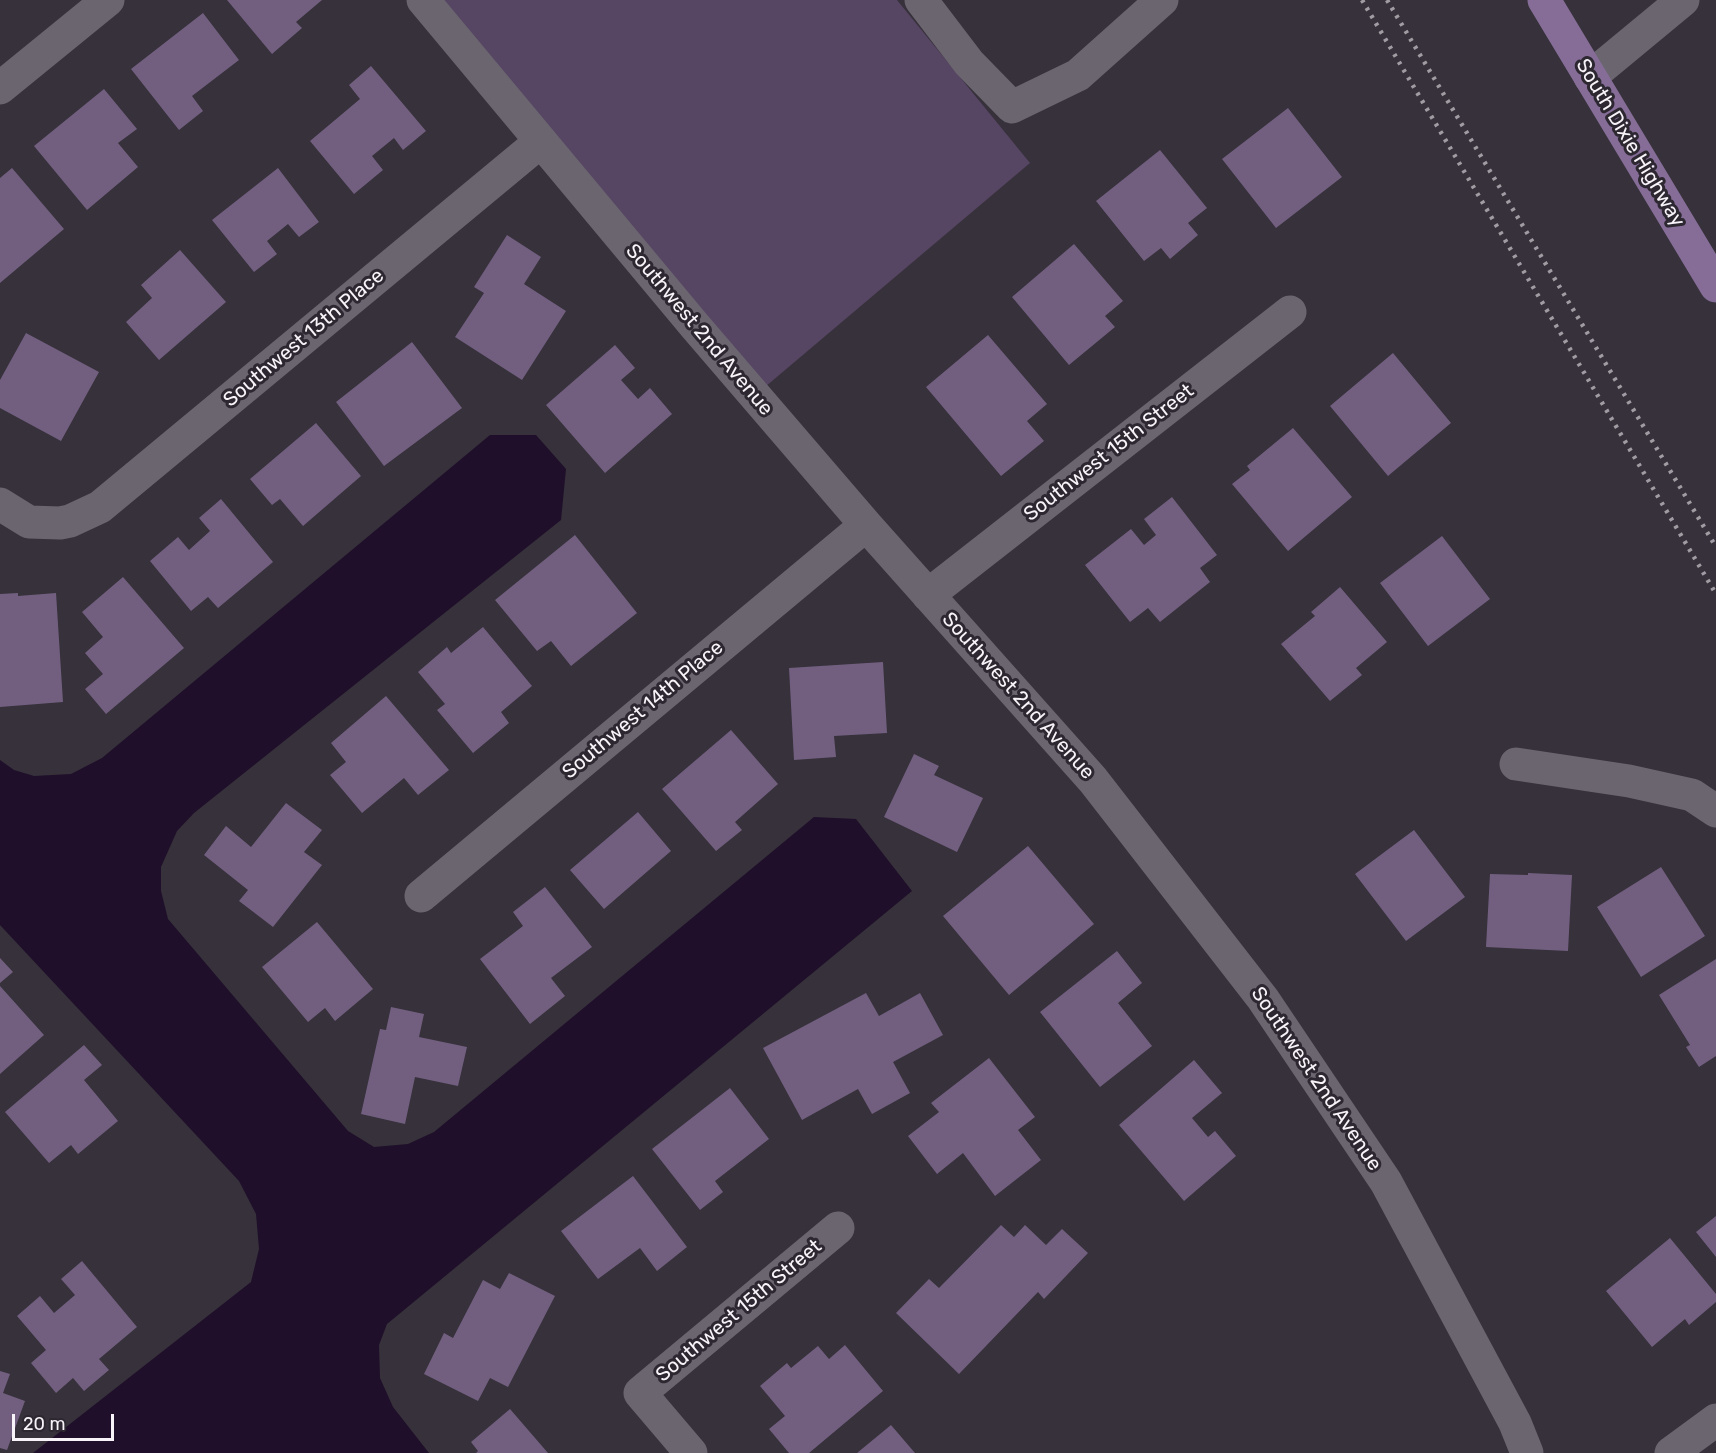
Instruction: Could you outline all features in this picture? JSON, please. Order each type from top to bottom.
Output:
[{"type":"main road","name":"South Dixie Highway","points":[[1544,0],[1716,286]]},
{"type":"street","points":[[0,88],[108,0]]},
{"type":"street","name":"Southwest 2nd Avenue","points":[[423,0],[695,326],[866,525],[1093,780],[1263,999],[1386,1182],[1515,1423],[1527,1453]]},
{"type":"street","points":[[921,0],[969,63],[1012,107],[1078,75],[1162,0]]},
{"type":"street","points":[[1590,77],[1683,0]]},
{"type":"street","name":"Southwest 13th Place","points":[[0,504],[29,522],[60,523],[70,521],[100,507],[540,142]]},
{"type":"street","name":"Southwest 15th Street","points":[[928,595],[1290,312]]},
{"type":"street","name":"Southwest 14th Place","points":[[421,896],[866,525]]},
{"type":"street","points":[[1516,764],[1629,781],[1692,795],[1716,811]]},
{"type":"street","name":"Southwest 15th Street","points":[[691,1453],[640,1393],[838,1228]]},
{"type":"street","points":[[1671,1453],[1716,1420]]},
{"type":"shaded area","points":[[441,0],[897,0],[1030,163],[765,387]]},
{"type":"shaded area","points":[[490,435],[536,435],[566,469],[561,520],[194,813],[177,831],[161,867],[161,891],[168,919],[348,1131],[374,1147],[408,1144],[434,1132],[814,817],[856,819],[912,891],[387,1324],[379,1345],[380,1378],[393,1407],[429,1453],[33,1453],[251,1282],[259,1249],[256,1214],[239,1181],[0,925],[0,760],[14,770],[34,776],[71,774],[102,758]]},
{"type":"building","points":[[227,0],[322,0],[296,22],[302,28],[272,54]]},
{"type":"building","points":[[203,13],[239,60],[192,96],[203,111],[179,130],[131,69]]},
{"type":"building","points":[[371,66],[426,131],[403,150],[394,138],[372,156],[383,170],[354,194],[310,141],[360,99],[349,85]]},
{"type":"building","points":[[104,89],[137,129],[118,143],[138,167],[87,210],[34,146]]},
{"type":"building","points":[[1288,108],[1342,177],[1276,228],[1222,159]]},
{"type":"building","points":[[1160,150],[1207,208],[1188,223],[1198,235],[1170,259],[1161,248],[1144,261],[1096,201]]},
{"type":"building","points":[[12,168],[64,229],[0,283],[0,178]]},
{"type":"building","points":[[278,168],[319,222],[299,237],[288,224],[267,241],[277,254],[254,272],[212,220]]},
{"type":"building","points":[[507,235],[541,257],[524,284],[566,311],[522,380],[455,337],[484,293],[474,287]]},
{"type":"building","points":[[1074,244],[1123,301],[1105,316],[1115,327],[1069,365],[1012,297]]},
{"type":"building","points":[[180,250],[226,302],[159,360],[126,322],[152,298],[141,285]]},
{"type":"building","points":[[26,333],[99,372],[61,441],[0,408],[0,380]]},
{"type":"building","points":[[988,335],[1047,404],[1027,421],[1044,441],[1001,476],[926,387]]},
{"type":"building","points":[[412,342],[462,408],[384,466],[336,402]]},
{"type":"building","points":[[615,345],[635,368],[621,380],[638,399],[650,388],[672,414],[605,473],[546,405]]},
{"type":"building","points":[[1393,353],[1451,423],[1388,476],[1330,406]]},
{"type":"building","points":[[316,423],[361,476],[303,526],[280,499],[272,505],[250,479]]},
{"type":"building","points":[[1293,428],[1352,497],[1288,551],[1232,484],[1250,470],[1247,466]]},
{"type":"building","points":[[1172,497],[1217,555],[1200,568],[1210,582],[1160,622],[1148,608],[1130,622],[1085,565],[1131,529],[1144,545],[1156,535],[1144,519]]},
{"type":"building","points":[[221,499],[273,562],[218,608],[208,597],[191,611],[150,561],[178,537],[189,550],[210,531],[199,518]]},
{"type":"building","points":[[575,535],[637,613],[571,666],[551,641],[537,651],[495,600]]},
{"type":"building","points":[[1442,536],[1490,599],[1428,646],[1380,583]]},
{"type":"building","points":[[123,577],[184,648],[106,714],[85,689],[103,674],[85,653],[103,637],[82,612]]},
{"type":"building","points":[[1340,587],[1387,642],[1356,668],[1362,675],[1330,701],[1281,644],[1315,616],[1311,612]]},
{"type":"building","points":[[18,593],[18,596],[56,593],[63,702],[0,707],[0,594]]},
{"type":"building","points":[[483,627],[532,686],[501,712],[509,723],[473,753],[437,710],[445,704],[418,672],[447,647],[451,653]]},
{"type":"building","points":[[883,662],[887,733],[834,736],[836,757],[794,760],[789,668]]},
{"type":"building","points":[[386,696],[449,770],[418,795],[404,778],[362,813],[330,775],[346,762],[331,743]]},
{"type":"building","points":[[731,730],[778,784],[735,822],[742,830],[716,851],[662,789]]},
{"type":"building","points":[[914,754],[939,766],[934,775],[983,798],[957,852],[884,817]]},
{"type":"building","points":[[286,803],[322,830],[304,852],[322,865],[273,927],[239,901],[248,890],[204,855],[226,826],[251,847]]},
{"type":"building","points":[[638,812],[671,851],[604,909],[570,870]]},
{"type":"building","points":[[1414,830],[1465,897],[1406,941],[1355,874]]},
{"type":"building","points":[[1028,846],[1094,924],[1009,995],[943,916]]},
{"type":"building","points":[[1661,867],[1705,936],[1641,977],[1597,907]]},
{"type":"building","points":[[1528,873],[1572,875],[1568,951],[1486,947],[1490,874],[1528,875]]},
{"type":"building","points":[[545,887],[592,947],[551,978],[565,996],[530,1024],[480,959],[523,926],[513,912]]},
{"type":"building","points":[[317,922],[373,989],[335,1021],[325,1008],[308,1022],[262,967]]},
{"type":"building","points":[[1117,951],[1142,983],[1118,1003],[1152,1046],[1100,1087],[1040,1012]]},
{"type":"building","points":[[0,958],[13,972],[0,983]]},
{"type":"building","points":[[1716,959],[1716,1056],[1699,1067],[1686,1047],[1690,1045],[1659,995]]},
{"type":"building","points":[[0,986],[44,1035],[0,1074]]},
{"type":"building","points":[[866,993],[879,1016],[920,993],[943,1035],[893,1062],[910,1093],[872,1114],[858,1089],[802,1120],[763,1048]]},
{"type":"building","points":[[391,1007],[424,1014],[419,1037],[467,1047],[458,1086],[415,1077],[405,1124],[361,1114],[380,1029],[386,1030]]},
{"type":"building","points":[[84,1045],[102,1065],[84,1080],[118,1121],[78,1154],[71,1145],[49,1163],[5,1112]]},
{"type":"building","points":[[989,1058],[1035,1117],[1018,1130],[1041,1160],[995,1196],[963,1153],[937,1174],[908,1136],[939,1112],[931,1103]]},
{"type":"building","points":[[1194,1060],[1222,1093],[1192,1118],[1208,1137],[1215,1131],[1236,1156],[1184,1201],[1119,1125]]},
{"type":"building","points":[[730,1088],[769,1139],[715,1181],[723,1192],[700,1210],[652,1149]]},
{"type":"building","points":[[633,1176],[687,1247],[657,1271],[640,1248],[598,1279],[561,1231]]},
{"type":"building","points":[[1716,1216],[1716,1257],[1696,1232]]},
{"type":"building","points":[[1001,1225],[1014,1237],[1025,1225],[1046,1245],[1062,1229],[1088,1253],[1044,1299],[1038,1292],[959,1374],[896,1313],[929,1279],[939,1288]]},
{"type":"building","points":[[1670,1238],[1716,1294],[1716,1302],[1689,1325],[1685,1319],[1652,1347],[1606,1291]]},
{"type":"building","points":[[82,1261],[137,1327],[99,1359],[109,1370],[84,1391],[73,1378],[56,1393],[31,1363],[46,1350],[17,1316],[40,1296],[54,1313],[75,1295],[61,1279]]},
{"type":"building","points":[[509,1273],[555,1296],[508,1387],[490,1378],[478,1401],[424,1374],[444,1333],[453,1338],[483,1280],[500,1289]]},
{"type":"building","points":[[845,1345],[883,1391],[809,1453],[789,1453],[769,1429],[785,1416],[760,1386],[787,1363],[791,1368],[818,1346],[829,1359]]},
{"type":"building","points":[[0,1371],[10,1374],[3,1393],[25,1401],[7,1450],[0,1448]]},
{"type":"building","points":[[510,1409],[548,1453],[476,1453],[478,1451],[471,1442]]},
{"type":"building","points":[[891,1425],[915,1453],[857,1453]]},
{"type":"railway","points":[[1362,0],[1716,594]]},
{"type":"railway","points":[[1387,0],[1716,547]]}]
